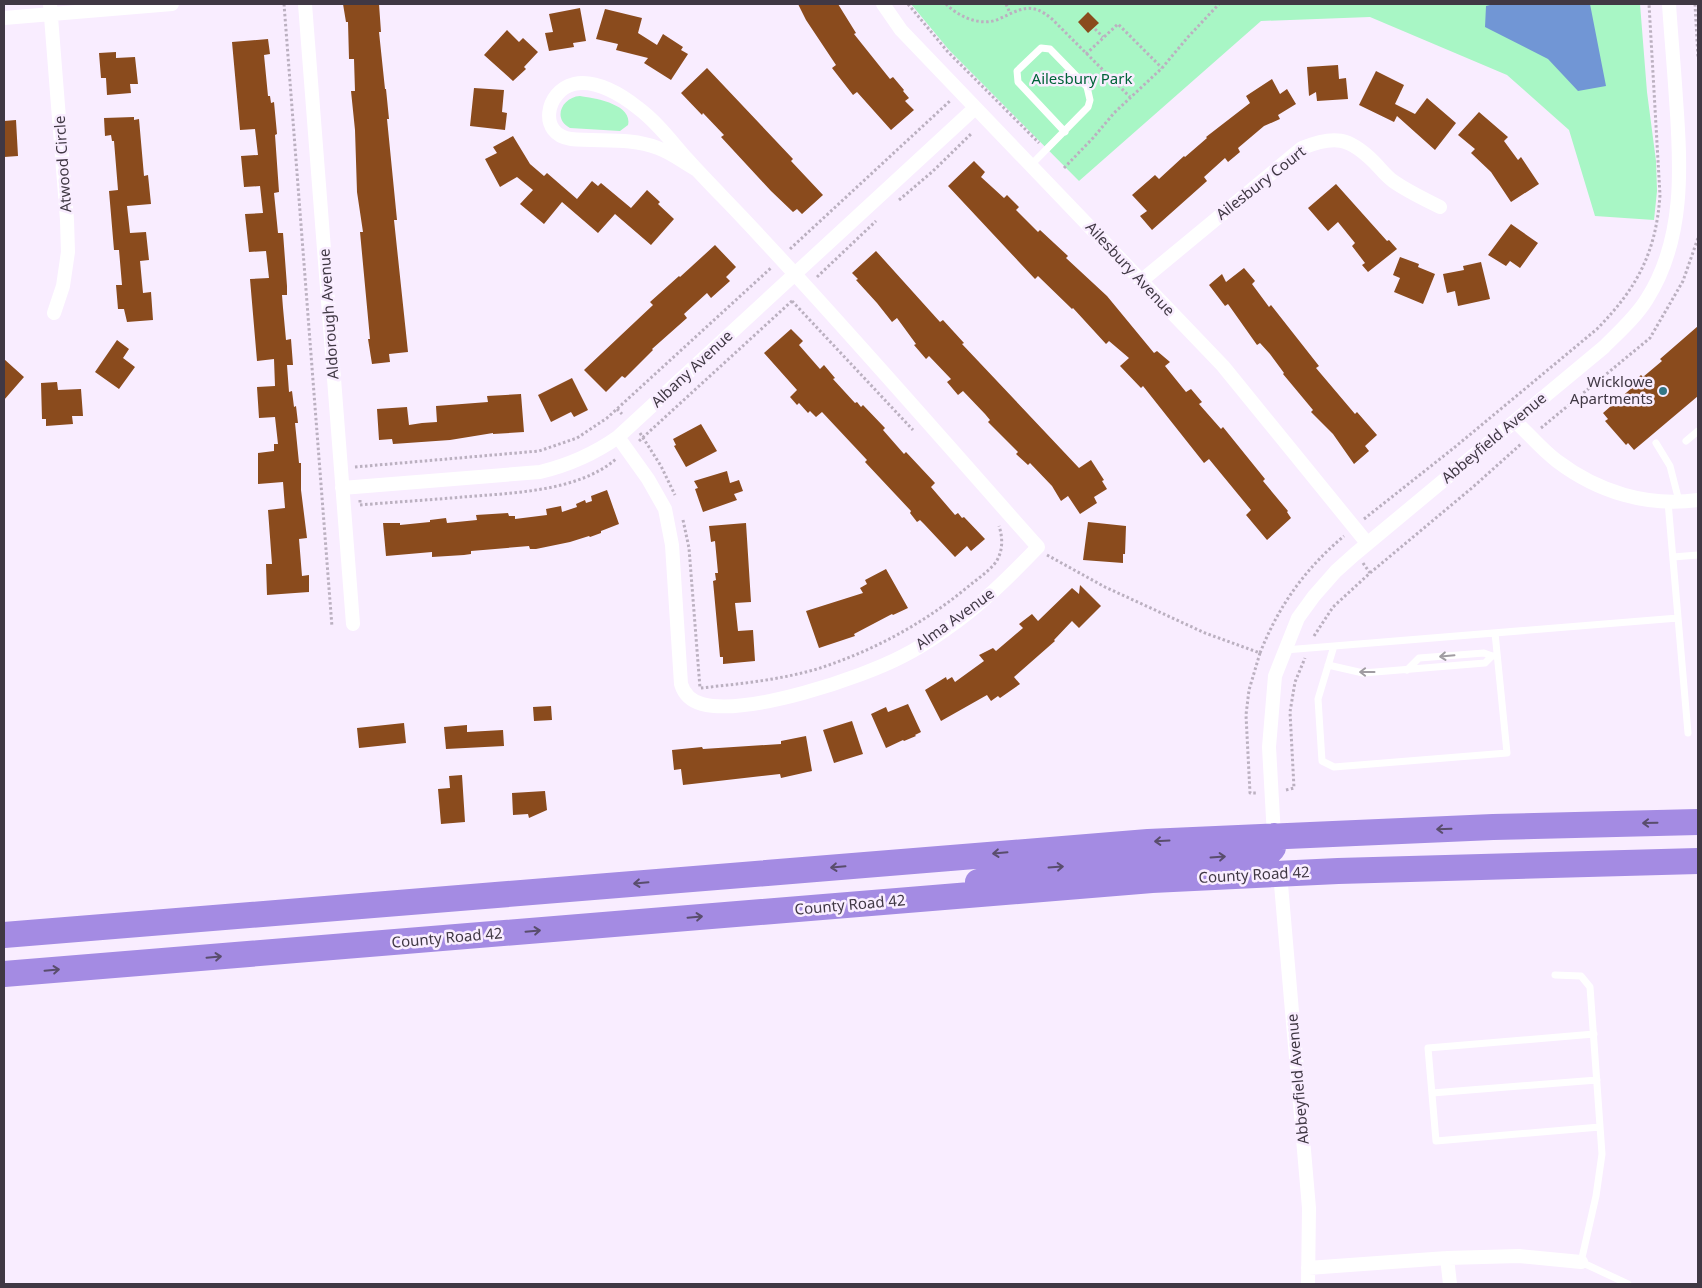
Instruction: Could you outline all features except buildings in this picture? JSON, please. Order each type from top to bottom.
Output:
[{"type":"highway","points":[[4,935],[1210,838],[1493,827],[1698,822]]},
{"type":"highway","points":[[906,900],[1027,869],[1249,855],[1268,852],[1273,848],[1274,836]]},
{"type":"highway","name":"County Road 42","points":[[4,974],[1152,880],[1280,873],[1698,861]]},
{"type":"highway","points":[[495,895],[498,934]]},
{"type":"street","points":[[4,18],[50,9],[172,4]]},
{"type":"street","name":"Aldorough Avenue","points":[[305,4],[353,624]]},
{"type":"street","name":"Ailesbury Avenue","points":[[883,4],[901,30],[1223,366],[1367,544]]},
{"type":"street","name":"Abbeyfield Avenue","points":[[1274,836],[1269,747],[1271,708],[1275,676],[1298,618],[1336,571],[1604,347],[1628,324],[1647,299],[1661,273],[1672,242],[1678,211],[1680,176],[1669,4]]},
{"type":"street","name":"Atwood Circle","points":[[50,9],[68,252],[63,286],[54,313]]},
{"type":"street","points":[[697,170],[661,149],[649,145],[631,141],[564,137],[554,131],[550,123],[550,110],[553,100],[559,92],[575,84],[585,83],[618,93],[649,116],[795,274]]},
{"type":"street","name":"Albany Avenue","points":[[342,488],[540,472],[581,459],[601,449],[618,437],[975,108]]},
{"type":"street","name":"Ailesbury Court","points":[[1141,281],[1302,148],[1318,142],[1336,140],[1353,144],[1371,159],[1392,181],[1440,207]]},
{"type":"street","name":"Alma Avenue","points":[[618,437],[648,479],[665,509],[672,546],[681,684],[685,694],[701,704],[720,706],[754,703],[803,693],[854,677],[902,656],[945,630],[1007,580],[1038,547],[795,274]]},
{"type":"street","points":[[1515,421],[1555,460],[1582,479],[1610,491],[1644,500],[1674,502],[1698,500]]},
{"type":"street","name":"Abbeyfield Avenue","points":[[1280,873],[1309,1208],[1308,1284]]},
{"type":"street","points":[[1308,1268],[1447,1258],[1518,1256],[1581,1262]]},
{"type":"street","points":[[1447,1258],[1450,1284]]},
{"type":"lane","points":[[1031,165],[1065,132],[1088,107],[1090,92],[1050,49],[1041,48],[1017,71],[1018,82],[1065,132]]},
{"type":"lane","points":[[1686,441],[1698,431]]},
{"type":"lane","points":[[1656,443],[1670,466],[1674,502],[1673,557],[1688,733]]},
{"type":"lane","points":[[1673,557],[1698,555]]},
{"type":"lane","points":[[1285,650],[1678,618]]},
{"type":"lane","points":[[1334,646],[1318,699],[1322,761],[1334,767],[1507,753],[1494,656],[1495,633]]},
{"type":"lane","points":[[1407,670],[1419,658],[1484,653],[1494,656]]},
{"type":"lane","points":[[1328,666],[1363,674],[1485,663],[1494,656]]},
{"type":"lane","points":[[1556,975],[1581,976],[1590,987],[1602,1154],[1596,1196],[1581,1262],[1628,1284]]},
{"type":"lane","points":[[1594,1034],[1428,1048],[1436,1141],[1600,1127]]},
{"type":"lane","points":[[1432,1093],[1597,1080]]},
{"type":"path","points":[[284,4],[332,627]]},
{"type":"path","points":[[908,4],[948,52],[1046,150]]},
{"type":"path","points":[[946,4],[959,14],[980,21],[999,19],[1010,13],[1029,8],[1042,11],[1130,97]]},
{"type":"path","points":[[1006,4],[1010,13]]},
{"type":"path","points":[[1064,168],[1114,113],[1162,68],[1219,4]]},
{"type":"path","points":[[1260,653],[1268,633],[1292,589],[1321,557],[1368,514],[1373,513],[1455,447],[1597,329],[1618,307],[1636,279],[1652,243],[1658,219],[1660,195],[1649,4]]},
{"type":"path","points":[[1695,4],[1698,58]]},
{"type":"path","points":[[1086,54],[1118,24],[1162,68]]},
{"type":"path","points":[[1095,29],[1103,37]]},
{"type":"path","points":[[320,469],[517,454],[546,449],[577,438],[607,418],[975,79]]},
{"type":"path","points":[[792,300],[914,431]]},
{"type":"path","points":[[700,688],[749,683],[815,669],[846,659],[878,645],[911,627],[951,602],[996,562],[1001,552],[1002,541],[1000,527],[997,523]]},
{"type":"green space","name":"Ailesbury Park","points":[[911,4],[1640,4],[1647,92],[1656,161],[1657,191],[1654,220],[1595,216],[1569,130],[1507,75],[1370,17],[1261,21],[1079,181],[949,50]]},
{"type":"green space","points":[[580,96],[594,98],[619,107],[628,118],[628,125],[620,131],[570,128],[561,119],[562,109],[568,100]]},
{"type":"water","points":[[1494,4],[1590,4],[1606,86],[1578,91],[1548,59],[1485,27],[1486,6]]},
{"type":"place","name":"Wicklowe Apartments","points":[[1663,391]]}]
